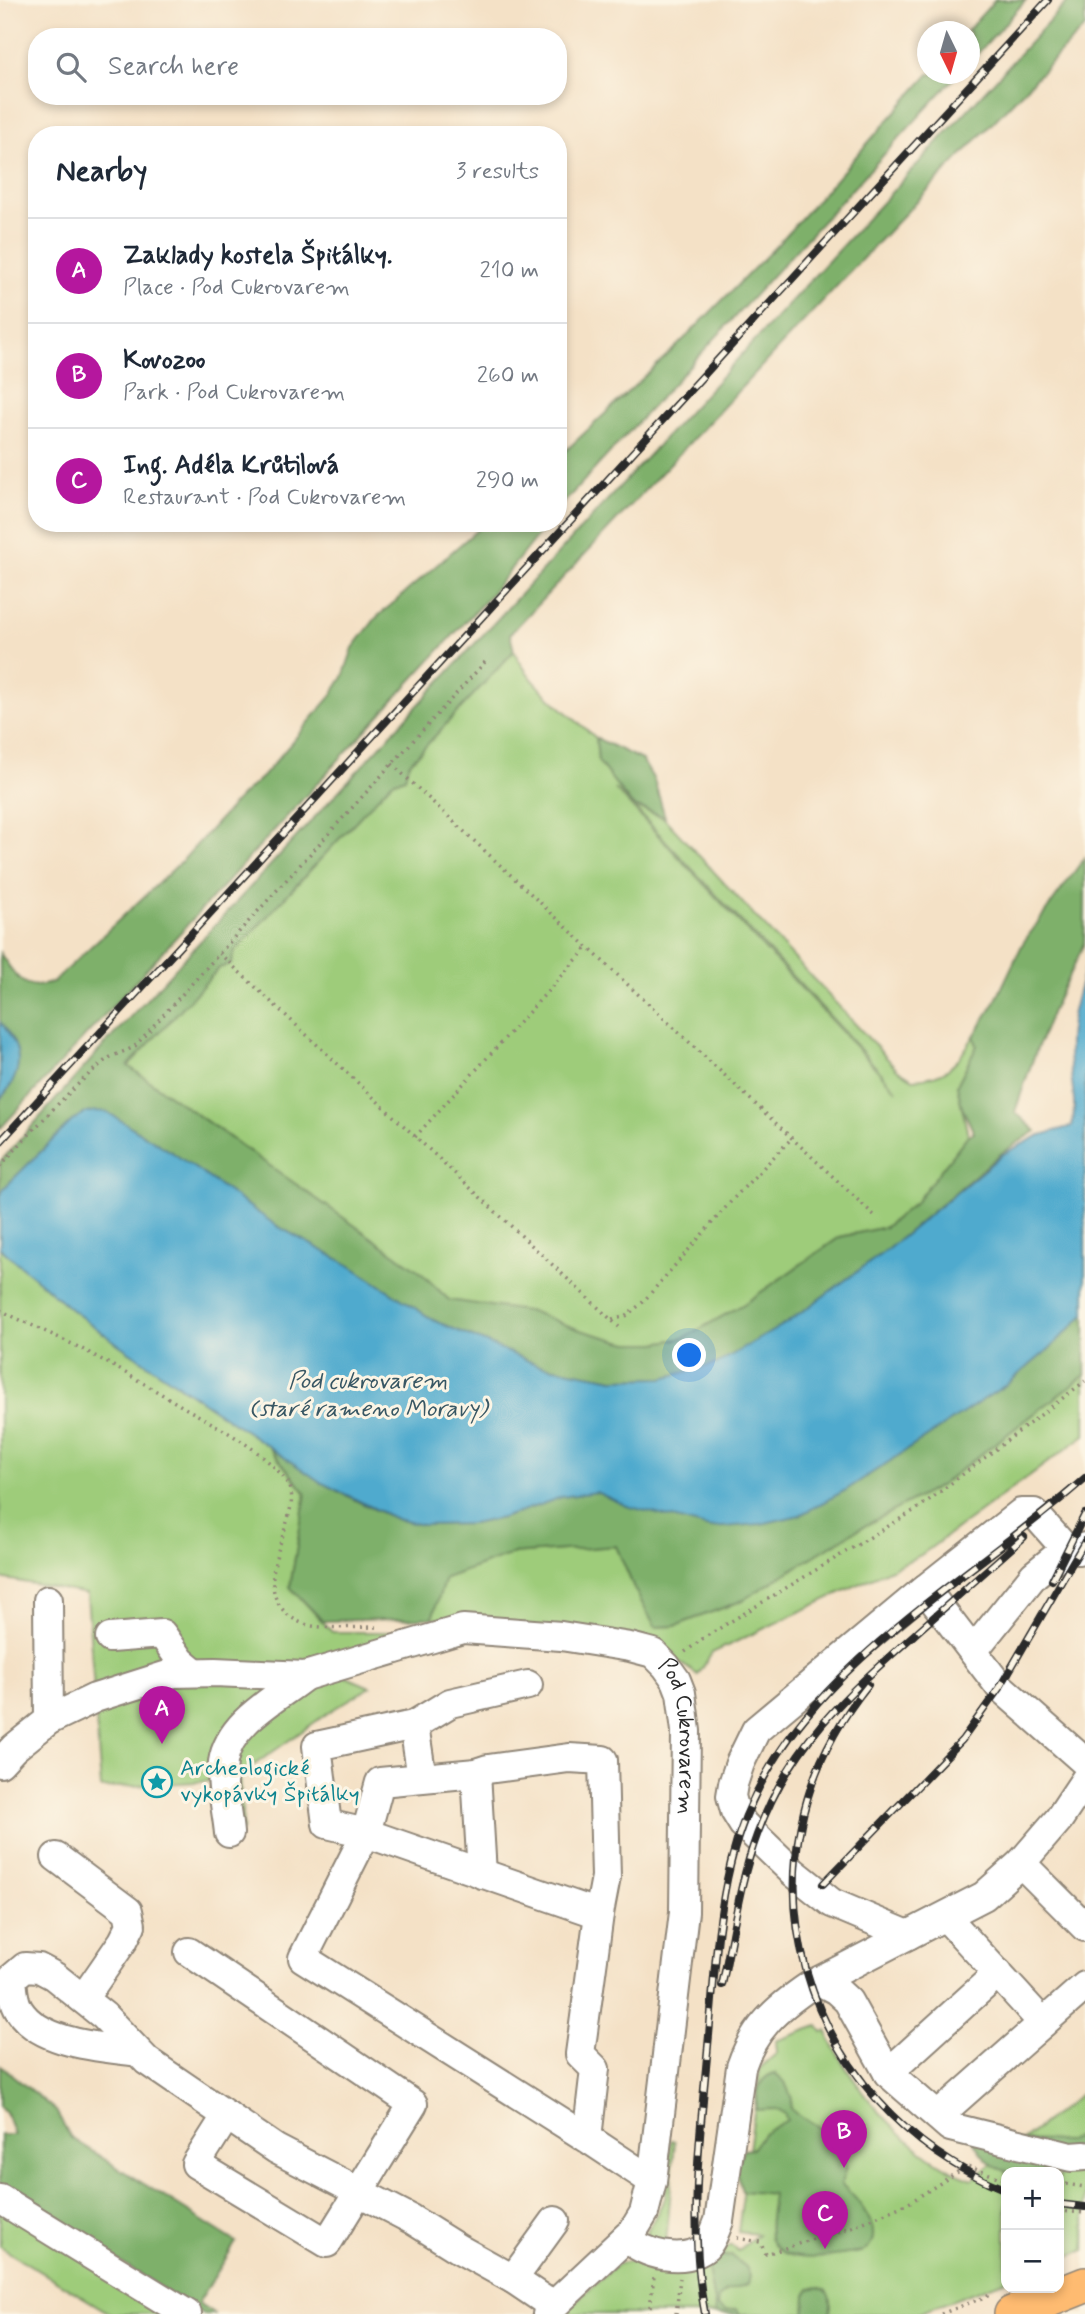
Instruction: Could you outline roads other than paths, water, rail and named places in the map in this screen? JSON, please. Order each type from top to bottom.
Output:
[{"type":"main road","points":[[1004,2303],[1085,2285]]},
{"type":"street","points":[[908,1935],[832,1903],[793,1872],[743,1824],[735,1811],[731,1796],[740,1763],[756,1730],[1021,1513],[1034,1513],[1076,1548],[1044,1564],[974,1651]]},
{"type":"street","points":[[925,1589],[1000,1687],[1085,1762]]},
{"type":"street","points":[[48,1600],[49,1720]]},
{"type":"street","name":"Pod Cukrovarem","points":[[0,1763],[49,1720],[95,1698],[174,1673],[193,1671],[305,1676],[463,1629],[561,1636],[630,1647],[653,1653],[667,1666],[681,1693],[686,1731],[684,1912],[652,2181],[639,2224],[550,2310]]},
{"type":"street","points":[[110,1638],[162,1634],[181,1661],[193,1671]]},
{"type":"street","points":[[229,1833],[222,1777],[228,1746],[243,1723],[305,1676]]},
{"type":"street","points":[[528,1685],[450,1703],[414,1725],[317,1746],[327,1824],[366,1833],[599,1914]]},
{"type":"street","points":[[414,1725],[422,1778]]},
{"type":"street","points":[[587,2138],[596,2069],[580,2054],[606,1877],[603,1760],[569,1758],[476,1773],[380,1782],[366,1833],[303,1958],[652,2181]]},
{"type":"street","points":[[476,1773],[482,1874]]},
{"type":"street","points":[[627,2237],[647,2252],[683,2255],[704,2248],[719,2221],[741,2067],[748,2047],[764,2023],[787,2002],[819,1981],[984,1896],[1021,1863],[1059,1819],[1085,1780]]},
{"type":"street","points":[[57,1857],[128,1911],[131,1925],[124,1941],[83,1999]]},
{"type":"street","points":[[1021,1863],[1085,1927]]},
{"type":"street","points":[[946,1917],[1043,2023]]},
{"type":"street","points":[[189,1952],[413,2104],[327,2243],[196,2164],[227,2115]]},
{"type":"street","points":[[138,2052],[70,2042],[38,2028],[18,2009],[12,1978],[25,1967],[39,1968],[54,1976],[104,2016],[138,2052],[146,2061],[276,2149],[361,2192],[513,2279],[550,2310]]},
{"type":"street","points":[[888,2073],[998,1973]]},
{"type":"street","points":[[819,1981],[836,1990],[848,2001],[888,2073],[950,2127],[1070,2157],[1085,2156]]},
{"type":"street","points":[[938,2116],[1085,1986]]},
{"type":"street","points":[[0,2199],[187,2314]]},
{"type":"street","points":[[513,2279],[555,2221]]},
{"type":"water","name":"Pod cukrovarem (staré rameno Moravy)","points":[[1085,968],[1085,1314],[1007,1384],[846,1490],[800,1515],[761,1524],[710,1528],[627,1506],[596,1492],[562,1497],[502,1518],[472,1524],[423,1525],[396,1519],[322,1483],[118,1344],[72,1310],[0,1248],[0,1197],[4,1188],[72,1121],[88,1112],[107,1112],[173,1153],[277,1226],[351,1266],[435,1321],[538,1365],[614,1379],[663,1378],[716,1364],[788,1322],[888,1249],[1003,1154],[1038,1136],[1072,1126],[1074,1097],[1069,1039]]},
{"type":"water","points":[[0,1022],[13,1042],[18,1061],[13,1080],[0,1099]]},
{"type":"railway","points":[[567,524],[1048,0]]},
{"type":"railway","points":[[0,1142],[560,532]]},
{"type":"railway","points":[[705,2314],[697,2247],[697,2180],[716,1954],[731,1862],[754,1798],[787,1741],[828,1691],[876,1645],[1085,1478]]},
{"type":"railway","points":[[1052,1580],[1085,1514]]},
{"type":"railway","points":[[722,1985],[741,1890],[757,1835],[770,1803],[804,1747],[823,1723],[867,1678],[1024,1537]]},
{"type":"railway","points":[[823,1884],[962,1740],[1000,1687],[1085,1541]]},
{"type":"railway","points":[[868,1685],[825,1754],[801,1826],[795,1900],[807,1972],[835,2040],[878,2101],[936,2152],[1001,2187]]},
{"type":"railway","points":[[1064,2205],[1085,2207]]},
{"type":"place","name":"Zaklady kostela Špitálky.","points":[[162,1744]]},
{"type":"place","name":"Archeologické vykopávky Špitálky","points":[[157,1782]]},
{"type":"place","name":"Kovozoo","points":[[844,2168]]},
{"type":"place","name":"Ing. Adéla Krůtilová","points":[[825,2249]]}]
